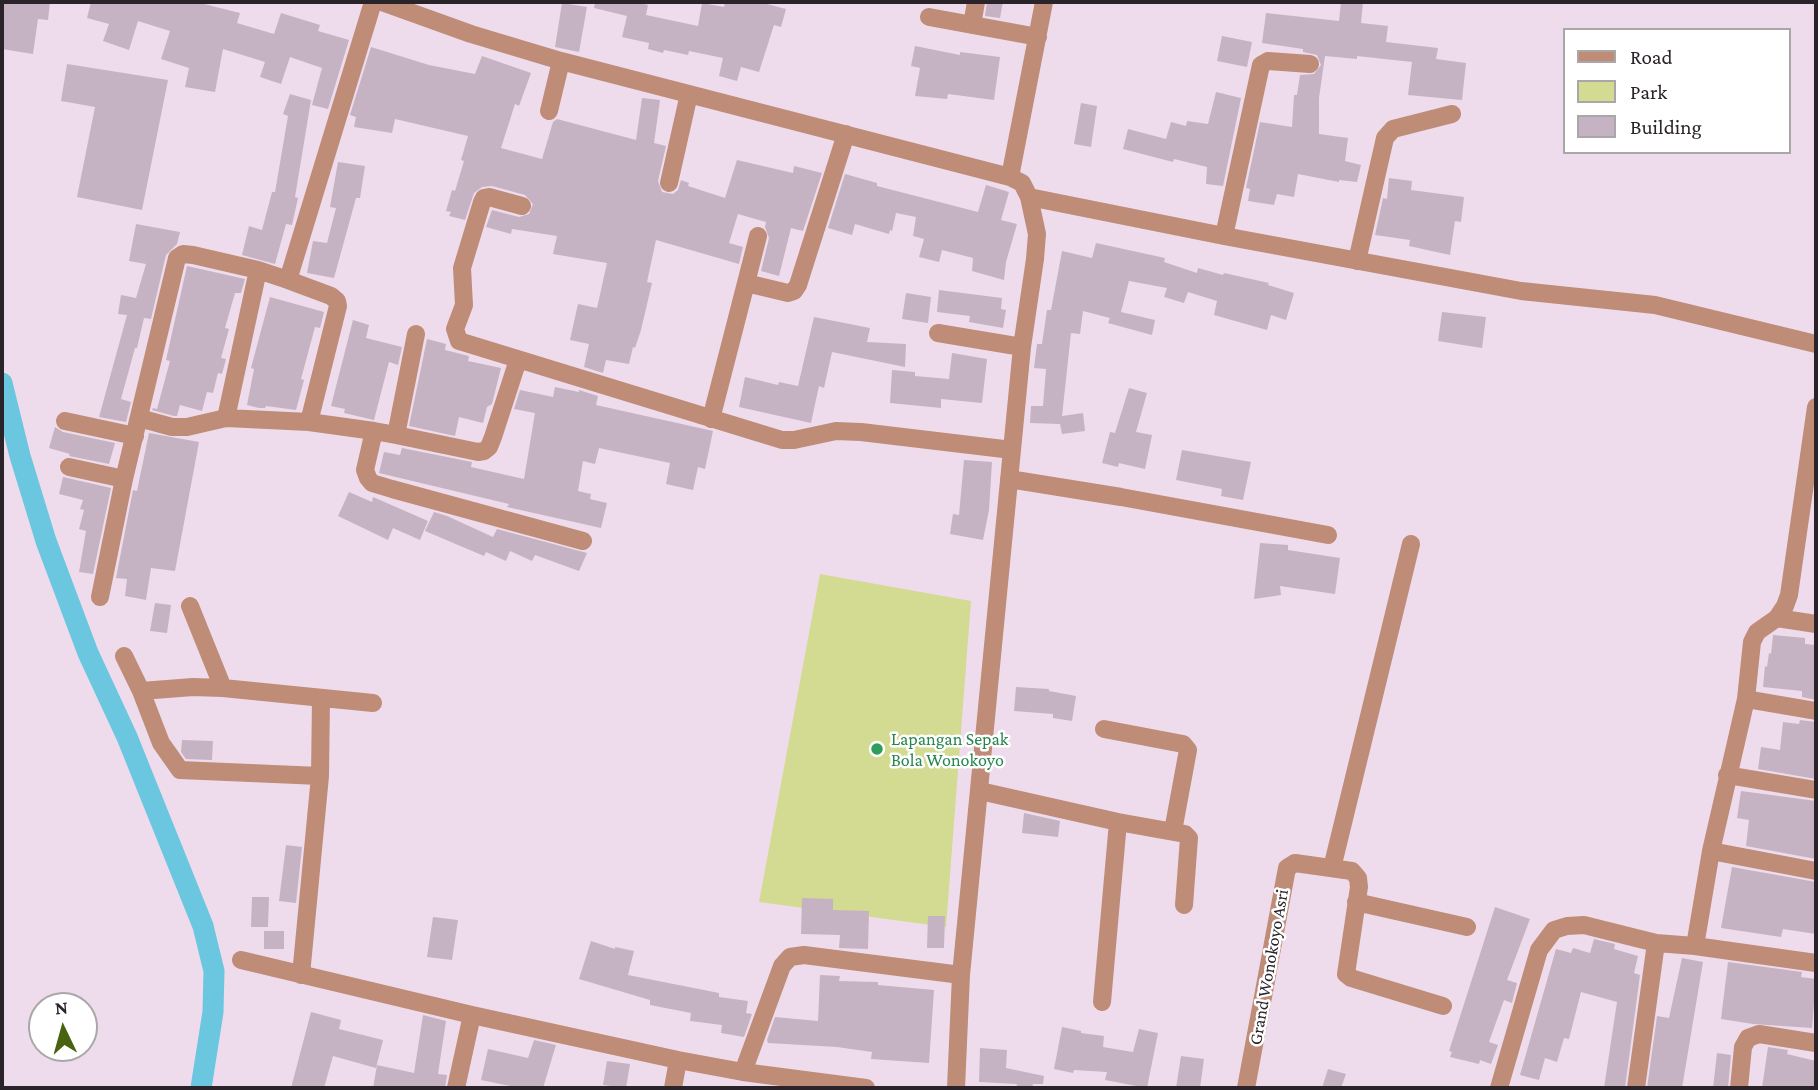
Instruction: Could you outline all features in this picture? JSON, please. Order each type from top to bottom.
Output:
[{"type":"street","points":[[288,280],[373,2]]},
{"type":"street","points":[[382,2],[471,34],[561,61],[1010,177],[1022,183],[1029,197],[1037,234],[1022,347],[961,975],[956,1088]]},
{"type":"street","points":[[972,25],[976,2]]},
{"type":"street","points":[[1010,177],[1044,2]]},
{"type":"street","points":[[929,17],[1038,37]]},
{"type":"street","points":[[549,111],[561,61]]},
{"type":"street","points":[[1224,236],[1261,65],[1268,61],[1310,64]]},
{"type":"street","points":[[669,183],[689,94]]},
{"type":"street","points":[[1357,261],[1385,138],[1392,129],[1452,114]]},
{"type":"street","points":[[746,283],[788,293],[794,291],[846,134]]},
{"type":"street","points":[[1029,197],[1521,291],[1655,305],[1816,344]]},
{"type":"street","points":[[522,205],[484,198],[462,268],[464,305],[455,329],[459,341],[782,440],[836,431],[861,432],[1012,450]]},
{"type":"street","points":[[712,419],[758,236]]},
{"type":"street","points":[[100,597],[124,479],[177,258],[183,254],[193,255],[258,270],[331,296],[337,301],[338,306],[309,422]]},
{"type":"street","points":[[226,418],[258,270]]},
{"type":"street","points":[[938,333],[1022,347]]},
{"type":"street","points":[[396,435],[416,334]]},
{"type":"street","points":[[65,421],[137,427],[173,427],[226,418],[309,422],[374,431],[484,452],[493,436],[512,358]]},
{"type":"street","points":[[1695,946],[1711,851],[1746,699],[1752,642],[1757,632],[1777,618],[1789,595],[1816,407]]},
{"type":"street","points":[[374,431],[365,470],[372,483],[583,541]]},
{"type":"street","points":[[69,467],[124,479]]},
{"type":"street","points":[[1009,479],[1133,499],[1328,536]]},
{"type":"street","points":[[1332,868],[1411,544]]},
{"type":"street","points":[[190,606],[223,688]]},
{"type":"street","points":[[1777,618],[1816,624]]},
{"type":"street","points":[[124,656],[161,743],[180,770],[320,776]]},
{"type":"street","points":[[141,691],[223,688],[373,703]]},
{"type":"street","points":[[301,975],[320,776],[321,698]]},
{"type":"street","points":[[1746,699],[1816,711]]},
{"type":"street","points":[[1104,729],[1183,744],[1188,750],[1173,831]]},
{"type":"street","points":[[1727,775],[1816,790]]},
{"type":"street","points":[[980,791],[1185,834],[1189,838],[1184,905]]},
{"type":"street","points":[[1102,1002],[1118,822]]},
{"type":"street","points":[[1711,851],[1816,871]]},
{"type":"street","name":"Grand Wonokoyo Asri","points":[[1246,1088],[1287,868],[1295,863],[1352,872],[1358,878],[1346,974],[1351,978],[1443,1006]]},
{"type":"street","points":[[1356,902],[1467,927]]},
{"type":"street","points":[[1499,1088],[1539,950],[1554,930],[1567,926],[1584,926],[1656,943],[1816,963]]},
{"type":"street","points":[[1636,1088],[1656,943]]},
{"type":"street","points":[[744,1072],[782,966],[790,957],[804,955],[961,975]]},
{"type":"street","points":[[241,960],[678,1060],[744,1072],[866,1088]]},
{"type":"street","points":[[456,1088],[472,1015]]},
{"type":"street","points":[[1740,1088],[1743,1047],[1748,1038],[1759,1034],[1816,1043]]},
{"type":"street","points":[[673,1088],[678,1060]]},
{"type":"green space","name":"Lapangan Sepak Bola Wonokoyo","points":[[820,574],[971,601],[946,927],[759,902]]},
{"type":"building","points":[[2,2],[50,2],[48,20],[38,19],[33,54],[2,49]]},
{"type":"building","points":[[91,2],[205,2],[204,4],[240,13],[237,23],[274,34],[281,13],[320,25],[318,31],[349,40],[328,109],[312,105],[322,68],[290,57],[281,84],[260,77],[265,62],[223,49],[215,92],[185,87],[189,68],[161,59],[170,31],[138,21],[129,50],[103,41],[109,24],[87,18]]},
{"type":"building","points":[[595,2],[636,2],[648,5],[646,15],[698,26],[702,3],[724,7],[725,2],[759,2],[786,9],[781,27],[774,25],[759,72],[741,67],[737,81],[719,76],[723,58],[689,51],[688,55],[664,50],[663,53],[648,49],[649,43],[622,37],[627,16],[594,8]]},
{"type":"building","points":[[987,2],[1003,2],[1000,18],[985,16]]},
{"type":"building","points":[[1341,2],[1363,2],[1361,23],[1388,26],[1386,42],[1438,48],[1436,59],[1466,63],[1462,100],[1408,95],[1412,62],[1357,56],[1357,59],[1325,56],[1319,98],[1319,134],[1348,138],[1345,161],[1361,165],[1357,182],[1339,182],[1298,174],[1294,197],[1277,194],[1274,205],[1248,201],[1250,189],[1246,188],[1260,122],[1292,127],[1294,95],[1297,95],[1300,75],[1314,74],[1321,65],[1317,55],[1303,52],[1303,49],[1262,43],[1266,13],[1339,21]]},
{"type":"building","points":[[562,3],[587,7],[579,52],[555,47]]},
{"type":"building","points":[[1222,36],[1252,42],[1247,67],[1217,61]]},
{"type":"building","points":[[915,46],[960,55],[960,52],[1000,57],[994,100],[948,94],[947,99],[915,96],[920,68],[911,66]]},
{"type":"building","points":[[371,47],[429,65],[475,74],[482,56],[531,73],[519,106],[515,104],[501,148],[542,159],[553,122],[557,119],[636,140],[642,98],[660,100],[654,143],[666,146],[658,181],[662,192],[673,194],[678,190],[681,180],[689,183],[688,186],[725,198],[737,160],[793,173],[794,166],[822,173],[803,231],[791,228],[779,276],[761,271],[769,238],[766,222],[738,214],[729,243],[743,247],[739,264],[656,240],[647,282],[652,283],[641,330],[629,364],[606,360],[603,373],[584,367],[589,344],[570,340],[578,304],[597,308],[607,263],[553,254],[557,236],[512,229],[511,234],[486,227],[492,210],[519,217],[529,214],[533,204],[525,195],[492,186],[482,187],[474,193],[465,220],[449,216],[451,212],[446,211],[464,161],[461,160],[468,136],[395,119],[392,133],[354,127],[356,117],[350,115]]},
{"type":"building","points":[[67,64],[168,80],[142,210],[77,197],[95,107],[61,101]]},
{"type":"building","points":[[1216,92],[1241,98],[1223,186],[1206,184],[1207,167],[1174,159],[1173,162],[1123,149],[1128,129],[1166,139],[1171,122],[1186,126],[1187,121],[1208,124]]},
{"type":"building","points":[[290,94],[311,100],[295,197],[298,198],[292,225],[286,224],[275,264],[242,255],[249,226],[262,230],[272,192],[275,192],[288,116],[283,114]]},
{"type":"building","points":[[1081,103],[1097,106],[1091,147],[1074,144]]},
{"type":"building","points":[[338,162],[365,166],[360,198],[356,198],[334,278],[307,273],[313,241],[327,243],[336,208],[330,207]]},
{"type":"building","points":[[845,174],[877,183],[877,186],[978,212],[986,185],[1009,192],[1001,220],[1017,224],[1006,262],[1004,280],[972,271],[973,258],[942,250],[939,262],[919,257],[924,239],[913,236],[916,217],[896,213],[889,234],[855,224],[852,235],[828,228]]},
{"type":"building","points":[[1389,178],[1412,181],[1411,190],[1464,197],[1461,222],[1455,221],[1450,255],[1409,246],[1410,240],[1375,235],[1383,198],[1387,199]]},
{"type":"building","points":[[136,224],[180,232],[177,244],[166,255],[151,319],[144,318],[135,348],[121,399],[131,402],[126,422],[99,417],[127,315],[118,314],[121,295],[136,298],[146,264],[129,261]]},
{"type":"building","points":[[1096,243],[1165,258],[1164,262],[1197,273],[1198,268],[1223,275],[1224,273],[1269,283],[1268,285],[1294,293],[1286,320],[1271,315],[1267,330],[1214,315],[1217,301],[1188,292],[1184,303],[1164,297],[1167,288],[1129,281],[1121,312],[1155,320],[1152,335],[1108,323],[1110,318],[1083,311],[1080,334],[1071,333],[1062,416],[1083,413],[1085,431],[1062,434],[1060,424],[1030,423],[1031,406],[1043,406],[1046,369],[1034,368],[1037,344],[1042,344],[1047,310],[1051,310],[1062,251],[1092,258]]},
{"type":"building","points":[[187,266],[245,279],[241,293],[235,293],[225,328],[229,329],[221,358],[226,359],[222,374],[218,373],[213,393],[207,392],[202,411],[180,405],[177,416],[174,416],[152,410],[157,409],[170,361],[166,360]]},
{"type":"building","points":[[939,290],[1002,298],[1001,309],[1006,310],[1003,328],[969,322],[970,316],[937,312]]},
{"type":"building","points":[[906,293],[931,297],[928,323],[902,319]]},
{"type":"building","points":[[270,297],[324,312],[320,328],[315,327],[296,410],[247,405],[254,369],[251,368]]},
{"type":"building","points":[[1442,312],[1486,317],[1482,348],[1438,341]]},
{"type":"building","points":[[814,317],[870,328],[867,342],[906,344],[905,367],[832,352],[824,388],[819,386],[811,423],[739,407],[745,377],[778,385],[779,382],[798,386]]},
{"type":"building","points":[[353,320],[369,325],[366,338],[402,347],[398,365],[389,362],[374,420],[344,413],[345,409],[331,406]]},
{"type":"building","points":[[427,339],[446,344],[445,350],[469,356],[468,361],[501,368],[492,404],[487,407],[483,423],[459,417],[455,436],[409,426]]},
{"type":"building","points":[[952,353],[987,359],[982,403],[941,399],[941,408],[890,403],[892,370],[915,372],[915,376],[949,379]]},
{"type":"building","points":[[555,387],[598,396],[596,405],[713,431],[705,469],[698,467],[693,490],[666,484],[670,463],[599,448],[595,464],[583,461],[578,491],[591,494],[590,499],[607,503],[601,528],[507,507],[509,504],[379,473],[384,452],[400,455],[402,448],[472,462],[471,467],[524,479],[535,413],[514,409],[520,390],[553,397]]},
{"type":"building","points":[[1129,388],[1147,393],[1136,432],[1152,435],[1145,469],[1119,463],[1118,467],[1102,463],[1110,432],[1115,433]]},
{"type":"building","points":[[55,427],[63,432],[115,443],[109,464],[69,456],[70,454],[49,448]]},
{"type":"building","points":[[149,433],[199,442],[175,571],[151,568],[146,600],[125,596],[127,579],[116,578],[133,490],[137,491]]},
{"type":"building","points":[[1182,450],[1251,462],[1243,500],[1221,496],[1222,489],[1176,480]]},
{"type":"building","points":[[964,460],[992,462],[989,510],[983,540],[950,534],[953,514],[959,515]]},
{"type":"building","points":[[63,477],[111,488],[93,574],[79,572],[86,531],[79,529],[84,510],[80,509],[83,500],[59,494]]},
{"type":"building","points":[[349,492],[372,502],[373,497],[428,521],[420,540],[393,528],[388,540],[338,516]]},
{"type":"building","points":[[434,512],[493,537],[497,529],[587,553],[579,571],[535,555],[532,561],[510,551],[506,561],[486,552],[484,556],[425,531]]},
{"type":"building","points":[[1260,543],[1288,545],[1288,550],[1340,558],[1335,594],[1280,586],[1281,595],[1254,599]]},
{"type":"building","points":[[155,603],[171,605],[167,633],[150,631]]},
{"type":"building","points":[[1773,635],[1805,638],[1805,644],[1816,645],[1816,700],[1802,697],[1802,691],[1763,687]]},
{"type":"building","points":[[1016,687],[1049,689],[1076,696],[1072,721],[1053,718],[1053,714],[1014,711]]},
{"type":"building","points":[[1800,720],[1816,722],[1816,779],[1758,769],[1761,747],[1780,750],[1783,722],[1799,724]]},
{"type":"building","points":[[182,740],[213,741],[212,760],[186,759],[181,752]]},
{"type":"building","points":[[1741,791],[1816,801],[1816,859],[1746,846],[1749,820],[1737,818]]},
{"type":"building","points":[[1024,813],[1060,821],[1058,837],[1022,833]]},
{"type":"building","points":[[286,845],[302,847],[296,903],[279,901]]},
{"type":"building","points":[[1732,867],[1816,882],[1816,934],[1783,929],[1781,937],[1721,928]]},
{"type":"building","points":[[252,897],[269,897],[268,927],[251,927]]},
{"type":"building","points":[[802,898],[833,899],[833,910],[869,911],[868,949],[839,948],[840,935],[801,934]]},
{"type":"building","points":[[1495,907],[1530,919],[1507,980],[1517,983],[1512,1003],[1504,1000],[1489,1042],[1498,1045],[1491,1064],[1480,1060],[1479,1064],[1450,1057],[1452,1052],[1449,1051]]},
{"type":"building","points":[[928,916],[945,916],[944,948],[927,948]]},
{"type":"building","points":[[433,917],[458,920],[452,960],[427,957]]},
{"type":"building","points":[[264,931],[284,931],[284,949],[264,949]]},
{"type":"building","points":[[1594,939],[1615,944],[1614,949],[1638,956],[1634,973],[1640,975],[1625,1088],[1604,1088],[1617,1002],[1581,992],[1569,1039],[1564,1038],[1557,1062],[1545,1058],[1539,1080],[1520,1075],[1556,949],[1571,953],[1573,948],[1590,953]]},
{"type":"building","points":[[591,941],[615,949],[634,951],[628,975],[719,993],[719,997],[748,1001],[746,1013],[752,1014],[744,1037],[721,1033],[722,1025],[690,1021],[691,1013],[650,1005],[650,1000],[579,979]]},
{"type":"building","points":[[1682,958],[1703,962],[1682,1088],[1647,1088],[1657,1016],[1669,1018]]},
{"type":"building","points":[[1728,962],[1802,972],[1801,977],[1816,979],[1812,1028],[1721,1019]]},
{"type":"building","points":[[820,975],[840,976],[839,981],[878,982],[878,985],[934,990],[929,1063],[871,1059],[872,1052],[837,1047],[768,1043],[775,1017],[818,1021]]},
{"type":"building","points":[[311,1012],[341,1020],[339,1029],[383,1040],[376,1068],[333,1056],[324,1088],[291,1088]]},
{"type":"building","points":[[423,1015],[446,1021],[438,1074],[447,1075],[445,1088],[373,1088],[377,1065],[414,1073]]},
{"type":"building","points":[[1062,1027],[1104,1036],[1103,1047],[1133,1052],[1139,1029],[1158,1033],[1147,1088],[1105,1080],[1107,1072],[1074,1070],[1073,1073],[1054,1069]]},
{"type":"building","points":[[534,1040],[556,1045],[543,1088],[520,1088],[481,1080],[488,1049],[528,1058]]},
{"type":"building","points":[[1768,1047],[1788,1050],[1787,1054],[1816,1061],[1816,1088],[1762,1088]]},
{"type":"building","points":[[980,1048],[1007,1050],[1006,1068],[1044,1076],[1043,1084],[1033,1084],[1032,1088],[1016,1088],[1017,1084],[979,1082]]},
{"type":"building","points":[[1717,1053],[1731,1055],[1728,1088],[1713,1088]]},
{"type":"building","points":[[1181,1056],[1204,1059],[1200,1088],[1176,1088]]},
{"type":"building","points":[[607,1061],[630,1064],[626,1088],[603,1085]]},
{"type":"building","points":[[1328,1069],[1346,1074],[1341,1088],[1322,1088]]},
{"type":"waterway","points":[[2,383],[20,456],[46,541],[88,653],[127,737],[203,926],[214,971],[213,1012],[201,1088]]},
{"type":"place","name":"Lapangan Sepak Bola Wonokoyo","points":[[877,749]]}]
